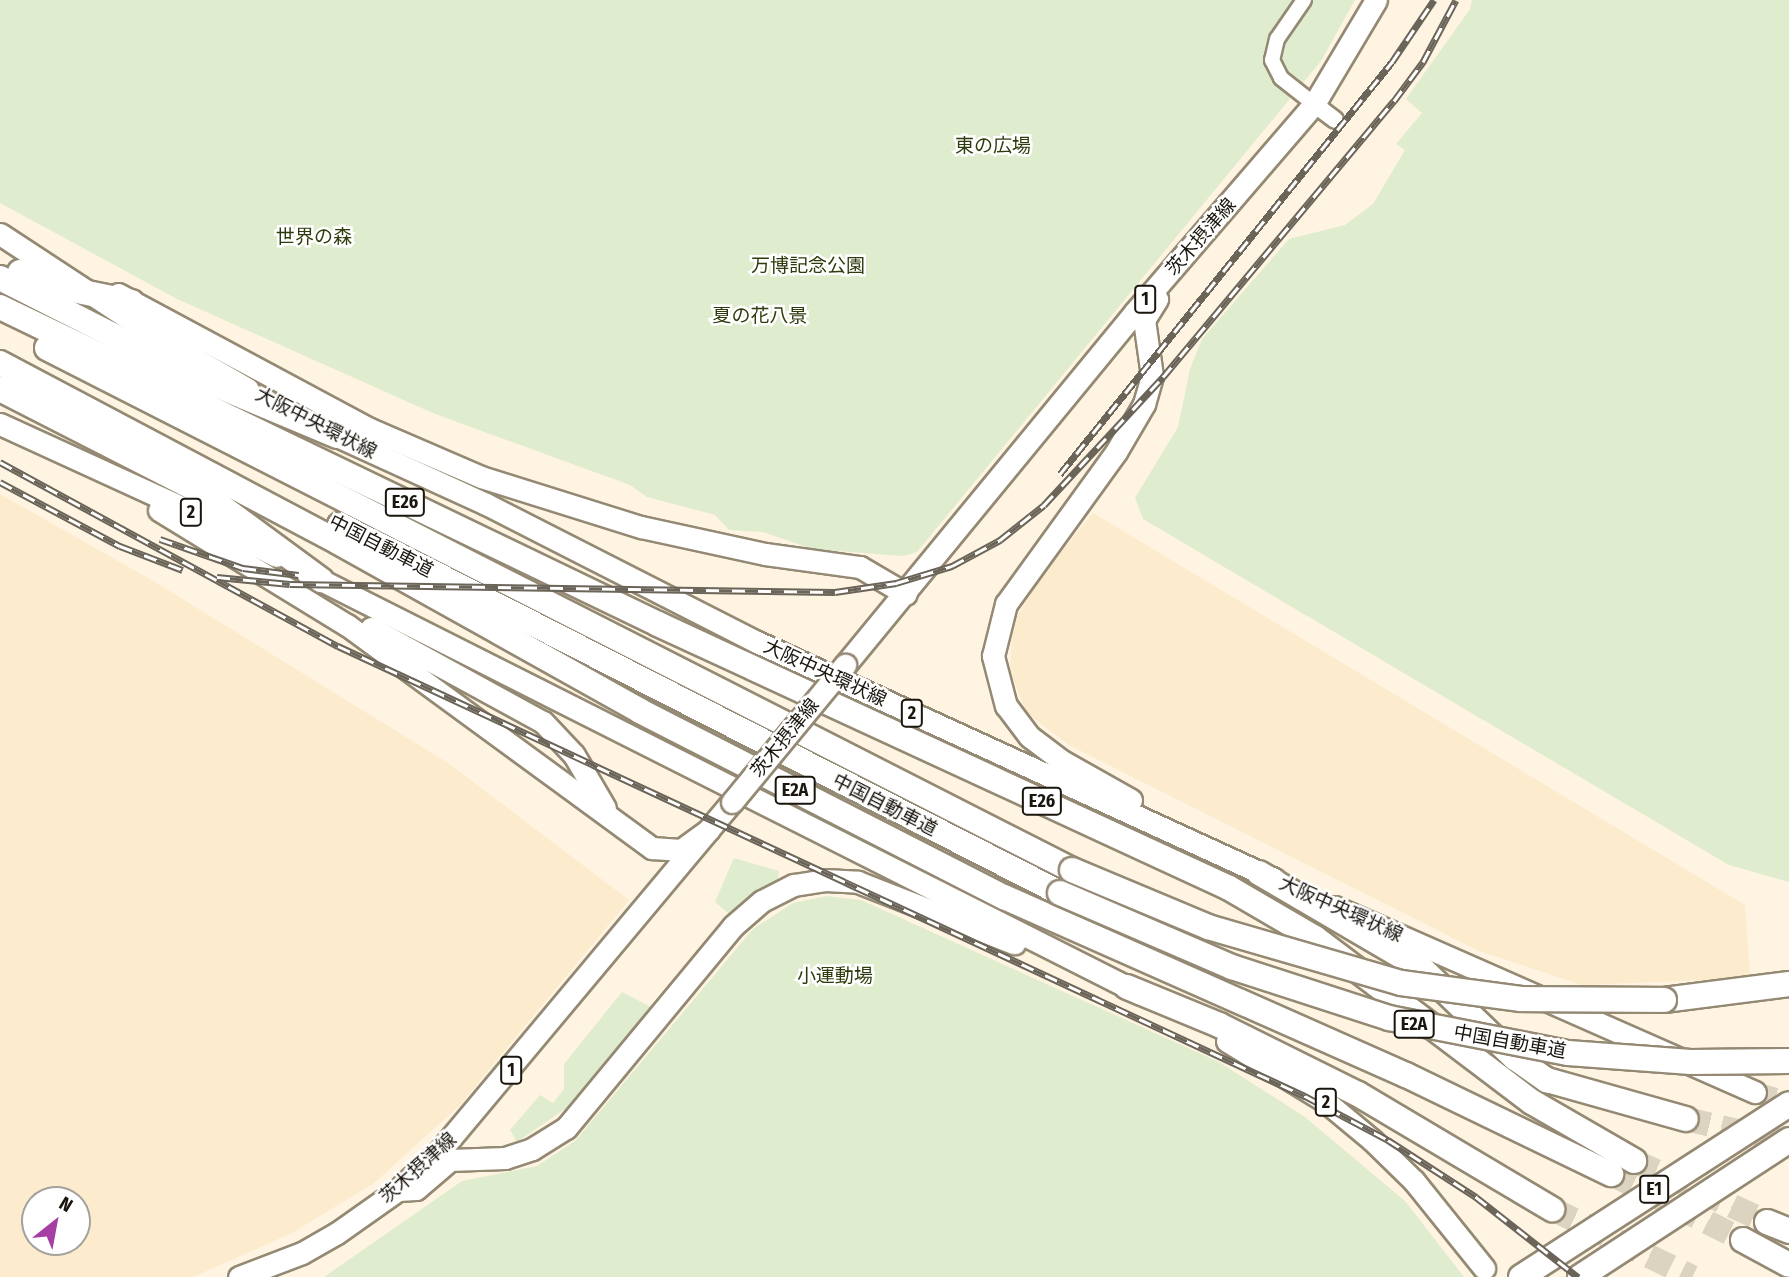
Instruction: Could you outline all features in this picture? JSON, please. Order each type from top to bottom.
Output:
[{"type":"highway","points":[[0,263],[39,281],[131,302]]},
{"type":"highway","points":[[0,278],[185,372],[337,436]]},
{"type":"highway","name":"E26","points":[[0,307],[658,624],[1229,888],[1315,938],[1532,1102],[1634,1161]]},
{"type":"highway","name":"中国自動車道","points":[[0,324],[1072,870],[1208,927],[1401,983],[1521,999],[1664,1000],[1789,984]]},
{"type":"highway","name":"中国自動車道","points":[[0,353],[1060,892],[1232,967],[1389,1018],[1568,1053],[1691,1062],[1789,1061]]},
{"type":"highway","name":"E2A","points":[[0,363],[338,542],[640,711],[992,891],[1418,1080],[1611,1174]]},
{"type":"highway","points":[[0,389],[203,493],[321,580]]},
{"type":"highway","points":[[1259,873],[1420,967],[1515,1058],[1547,1080],[1686,1119]]},
{"type":"highway","points":[[1127,987],[1219,1024],[1358,1094],[1552,1209]]},
{"type":"highway","name":"E1","points":[[1521,1277],[1789,1104]]},
{"type":"highway","name":"E1","points":[[1580,1277],[1789,1140]]},
{"type":"highway","points":[[1599,1277],[1664,1222]]},
{"type":"highway","points":[[1743,1240],[1789,1265]]},
{"type":"main road","name":"茨木摂津線","points":[[239,1277],[302,1253],[398,1191],[467,1123],[906,594],[1135,312],[1314,104],[1376,0]]},
{"type":"main road","points":[[0,229],[370,429],[481,477],[641,527],[765,554],[860,567],[906,594]]},
{"type":"main road","name":"大阪中央環状線","points":[[0,234],[154,335],[337,436],[496,509],[757,642],[1259,873],[1755,1092]]},
{"type":"main road","points":[[1178,265],[1144,320],[1152,376],[1144,404],[1116,452],[1006,604],[993,656],[1006,706],[1045,750],[1206,847]]},
{"type":"main road","name":"2","points":[[0,424],[59,450],[321,580],[1127,987],[1262,1061],[1349,1120],[1414,1181],[1484,1268]]},
{"type":"main road","points":[[59,450],[316,604],[652,848],[672,852],[709,830]]},
{"type":"main road","points":[[321,580],[385,637],[543,722],[574,755],[619,825]]},
{"type":"main road","points":[[398,1191],[416,1189],[450,1160],[505,1158],[533,1149],[566,1128],[733,926],[762,901],[794,885],[825,880],[858,882],[1086,967]]},
{"type":"street","points":[[1304,0],[1277,39],[1272,60],[1280,78],[1335,120]]},
{"type":"shaded area","points":[[0,494],[155,582],[448,763],[629,900],[459,1106],[374,1183],[292,1233],[193,1277],[0,1277]]},
{"type":"shaded area","points":[[1093,513],[1745,905],[1750,978],[1582,985],[1479,951],[1069,745],[1027,713],[1010,672],[1012,625],[1041,577]]},
{"type":"green space","name":"万博記念公園","points":[[0,0],[1355,0],[1321,61],[917,552],[903,556],[812,549],[763,532],[729,530],[715,515],[647,497],[630,485],[435,414],[177,299],[0,203]]},
{"type":"green space","points":[[1472,0],[1789,0],[1789,882],[1729,865],[1143,519],[1135,498],[1178,427],[1190,369],[1202,339],[1289,239],[1345,225],[1373,204],[1405,150],[1396,144],[1422,113],[1406,99],[1470,9]]},
{"type":"green space","points":[[734,858],[779,871],[777,884],[728,913],[715,902]]},
{"type":"green space","name":"小運動場","points":[[826,896],[861,900],[1219,1062],[1305,1117],[1405,1201],[1464,1277],[324,1277],[462,1181],[537,1166],[575,1141],[753,929],[793,903]]},
{"type":"green space","points":[[622,992],[653,1008],[578,1100],[517,1142],[510,1130],[540,1095],[553,1103],[564,1089],[564,1064]]},
{"type":"tunnel","points":[[1755,1092],[1789,1102]]},
{"type":"tunnel","points":[[1686,1119],[1789,1143]]},
{"type":"tunnel","points":[[1634,1161],[1767,1222]]},
{"type":"tunnel","points":[[1611,1174],[1743,1240]]},
{"type":"tunnel","points":[[1552,1209],[1692,1277]]},
{"type":"railway","points":[[1060,474],[1392,62],[1434,0]]},
{"type":"railway","points":[[217,577],[290,584],[835,592],[896,583],[952,566],[1000,540],[1044,505],[1163,377],[1394,101],[1423,62],[1456,0]]},
{"type":"railway","points":[[0,462],[338,646],[1305,1096],[1388,1140],[1476,1197],[1578,1277]]},
{"type":"railway","points":[[0,482],[120,546],[183,570]]},
{"type":"railway","points":[[160,539],[243,568],[299,575]]},
{"type":"park label","name":"東の広場","points":[[993,146]]},
{"type":"park label","name":"世界の森","points":[[314,237]]},
{"type":"park label","name":"夏の花八景","points":[[760,316]]}]
